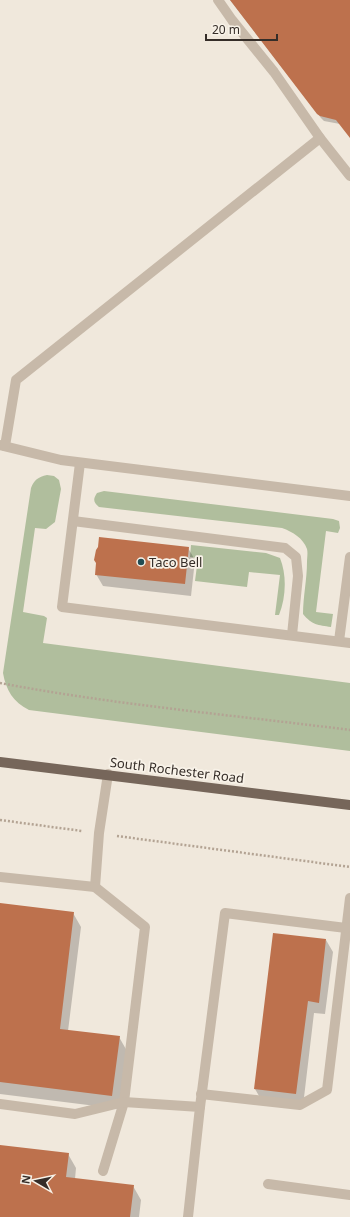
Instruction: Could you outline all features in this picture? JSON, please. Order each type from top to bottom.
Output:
[{"type":"main road","name":"South Rochester Road","points":[[0,762],[108,774],[350,805]]},
{"type":"lane","points":[[218,0],[232,20],[274,72],[320,138],[350,176]]},
{"type":"lane","points":[[320,138],[16,380],[2,445],[61,460],[80,463],[350,496]]},
{"type":"lane","points":[[80,463],[74,521],[62,607],[350,643]]},
{"type":"lane","points":[[74,521],[285,548],[296,557],[298,576],[292,635]]},
{"type":"lane","points":[[339,641],[350,557]]},
{"type":"lane","points":[[95,887],[99,833],[108,774]]},
{"type":"lane","points":[[0,877],[95,887],[145,927],[124,1102],[103,1171]]},
{"type":"lane","points":[[201,1094],[300,1105],[327,1090],[350,898]]},
{"type":"lane","points":[[188,1217],[201,1094],[225,913],[346,928]]},
{"type":"lane","points":[[0,1104],[75,1114],[124,1102],[200,1107]]},
{"type":"lane","points":[[268,1184],[350,1195]]},
{"type":"path","points":[[0,683],[126,704],[350,730]]},
{"type":"path","points":[[0,820],[350,867]]},
{"type":"green space","points":[[47,475],[54,476],[59,480],[61,489],[55,522],[46,529],[35,528],[23,612],[44,616],[47,618],[43,643],[350,683],[350,751],[29,710],[23,707],[8,690],[3,673],[31,488],[37,479]]},
{"type":"green space","points":[[104,491],[333,519],[339,521],[340,528],[338,533],[326,531],[316,612],[333,614],[331,627],[316,624],[303,614],[307,551],[303,542],[290,531],[282,528],[99,507],[94,500],[97,493]]},
{"type":"green space","points":[[191,545],[266,553],[280,558],[284,572],[285,586],[279,615],[275,615],[280,575],[249,572],[247,587],[195,581],[198,558],[190,557]]},
{"type":"building","points":[[230,0],[350,0],[350,138],[336,120],[317,114]]},
{"type":"building","name":"Taco Bell","points":[[99,537],[189,547],[185,584],[95,575],[96,563],[94,560]]},
{"type":"building","points":[[0,903],[74,912],[60,1029],[120,1036],[112,1096],[0,1082]]},
{"type":"building","points":[[273,933],[326,939],[319,1003],[308,1001],[296,1094],[254,1089]]},
{"type":"building","points":[[0,1145],[69,1153],[66,1177],[134,1185],[130,1217],[0,1217]]},
{"type":"place","name":"Taco Bell","points":[[141,562]]}]
